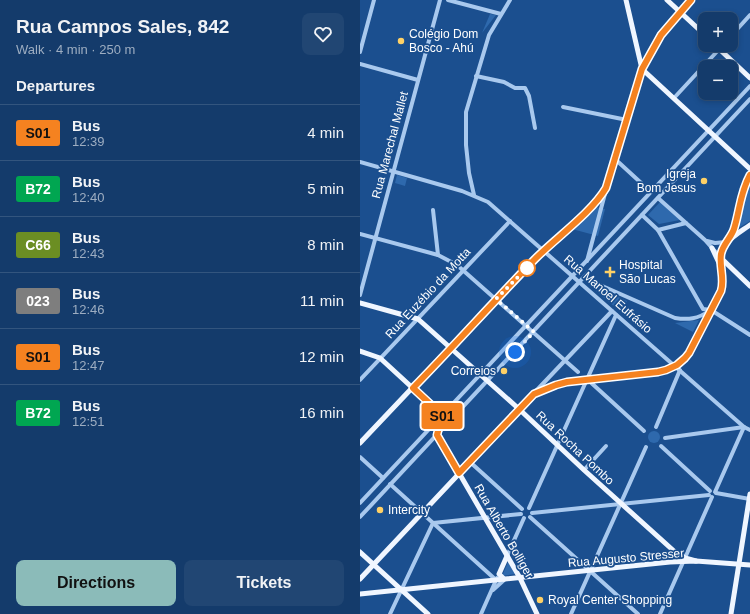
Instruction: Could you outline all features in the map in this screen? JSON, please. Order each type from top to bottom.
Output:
[{"type":"main road","points":[[626,0],[642,69],[750,169]]},
{"type":"main road","points":[[667,0],[698,29]]},
{"type":"main road","points":[[360,443],[496,299],[544,251],[595,204],[606,188],[642,69],[659,38],[691,0]]},
{"type":"main road","points":[[725,52],[750,78]]},
{"type":"main road","points":[[360,579],[534,394],[556,385],[587,379],[658,372],[675,366],[685,358],[722,288],[722,250],[734,230],[742,193],[750,175]]},
{"type":"main road","points":[[726,242],[750,225]]},
{"type":"main road","points":[[712,248],[721,269]]},
{"type":"main road","points":[[721,258],[750,286]]},
{"type":"main road","name":"Rua Rocha Pombo","points":[[360,303],[418,319],[684,560],[696,561]]},
{"type":"main road","points":[[360,350],[380,358],[442,415],[437,435]]},
{"type":"main road","name":"Rua Alberto Bolliger","points":[[437,435],[485,518],[506,558],[512,564],[520,578],[537,614]]},
{"type":"main road","points":[[731,614],[750,497]]},
{"type":"main road","points":[[360,552],[428,614]]},
{"type":"main road","points":[[670,562],[675,558],[676,552]]},
{"type":"main road","points":[[504,580],[499,574],[506,558]]},
{"type":"main road","name":"Rua Augusto Stresser","points":[[360,594],[684,560]]},
{"type":"main road","name":"Rua Augusto Stresser","points":[[696,561],[750,565]]},
{"type":"street","points":[[360,52],[374,0]]},
{"type":"street","name":"Rua Marechal Mallet","points":[[360,295],[440,0]]},
{"type":"street","points":[[448,0],[500,14]]},
{"type":"street","points":[[474,195],[467,160],[465,131],[466,112],[489,34],[510,0]]},
{"type":"street","points":[[738,28],[750,15]]},
{"type":"street","points":[[674,98],[714,52]]},
{"type":"street","points":[[360,64],[418,80]]},
{"type":"street","points":[[476,76],[504,82],[515,88],[525,88],[529,96],[534,128]]},
{"type":"street","points":[[360,517],[449,422],[527,326],[750,86]]},
{"type":"street","points":[[360,503],[442,415],[534,332],[750,99]]},
{"type":"street","points":[[563,107],[627,120]]},
{"type":"street","points":[[615,159],[652,192]]},
{"type":"street","name":"Rua Manoel Eufrásio","points":[[360,162],[474,195],[488,202],[744,427],[750,430]]},
{"type":"street","points":[[586,261],[606,188]]},
{"type":"street","points":[[658,198],[705,240],[721,258]]},
{"type":"street","points":[[433,210],[438,255]]},
{"type":"street","points":[[642,214],[658,230],[703,309],[710,310],[750,335]]},
{"type":"street","name":"Rua Euzébio da Motta","points":[[360,380],[510,221]]},
{"type":"street","points":[[658,230],[686,223]]},
{"type":"street","points":[[360,234],[438,255],[464,270],[578,372]]},
{"type":"street","points":[[705,240],[715,243],[726,242]]},
{"type":"street","points":[[584,278],[675,318],[687,320],[694,319],[710,310]]},
{"type":"street","points":[[589,290],[591,285],[595,283]]},
{"type":"street","points":[[534,394],[612,311]]},
{"type":"street","points":[[616,315],[529,508],[531,515],[638,614]]},
{"type":"street","points":[[605,318],[611,319],[613,323]]},
{"type":"street","points":[[656,427],[680,370]]},
{"type":"street","points":[[587,379],[644,431]]},
{"type":"street","points":[[442,415],[449,422]]},
{"type":"street","points":[[665,438],[744,427]]},
{"type":"street","points":[[660,614],[712,494],[744,427]]},
{"type":"street","points":[[584,470],[606,446]]},
{"type":"street","points":[[661,446],[712,494]]},
{"type":"street","points":[[571,614],[646,447]]},
{"type":"street","points":[[360,457],[383,478]]},
{"type":"street","points":[[470,462],[522,509]]},
{"type":"street","points":[[390,484],[496,580]]},
{"type":"street","points":[[506,558],[524,518],[531,515],[712,494],[750,497]]},
{"type":"street","points":[[522,509],[529,508]]},
{"type":"street","points":[[522,509],[521,514],[524,518]]},
{"type":"street","points":[[433,524],[521,514]]},
{"type":"street","points":[[390,614],[433,524]]},
{"type":"street","points":[[481,614],[499,574]]},
{"type":"street","points":[[488,599],[495,588],[504,580]]},
{"type":"shaded area","points":[[490,14],[496,15],[482,33]]},
{"type":"shaded area","points":[[397,175],[407,178],[405,186],[395,183]]},
{"type":"shaded area","points":[[750,184],[750,221],[740,227],[738,225],[741,206]]},
{"type":"shaded area","points":[[660,202],[680,220],[659,224],[648,215]]},
{"type":"shaded area","points":[[596,207],[605,209],[598,236],[572,229]]},
{"type":"shaded area","points":[[598,288],[627,301],[622,313],[596,291]]},
{"type":"shaded area","points":[[699,320],[693,332],[675,323]]},
{"type":"shaded area","points":[[654,431],[658,433],[660,437],[658,441],[654,443],[650,441],[648,437],[650,433]]},
{"type":"shaded area","points":[[508,562],[515,574],[502,576]]},
{"type":"bus line","name":"S01","points":[[691,0],[668,25],[642,69],[606,188],[602,195],[595,204],[544,251],[501,294],[413,388],[442,415],[437,435],[459,473],[534,394],[567,382],[654,373],[677,365],[685,358],[721,291],[723,284],[721,264],[722,250],[734,230],[742,193],[750,175]]},
{"type":"place","name":"Colégio Dom Bosco - Ahú","points":[[401,41]]},
{"type":"place","name":"Igreja Bom Jesus","points":[[704,181]]},
{"type":"place","name":"Hospital São Lucas","points":[[610,272]]},
{"type":"place","name":"Correios","points":[[504,371]]},
{"type":"place","name":"Intercity","points":[[380,510]]},
{"type":"place","name":"Royal Center Shopping","points":[[540,600]]},
{"type":"route","points":[[515,352],[534,332],[496,299],[527,268]]}]
